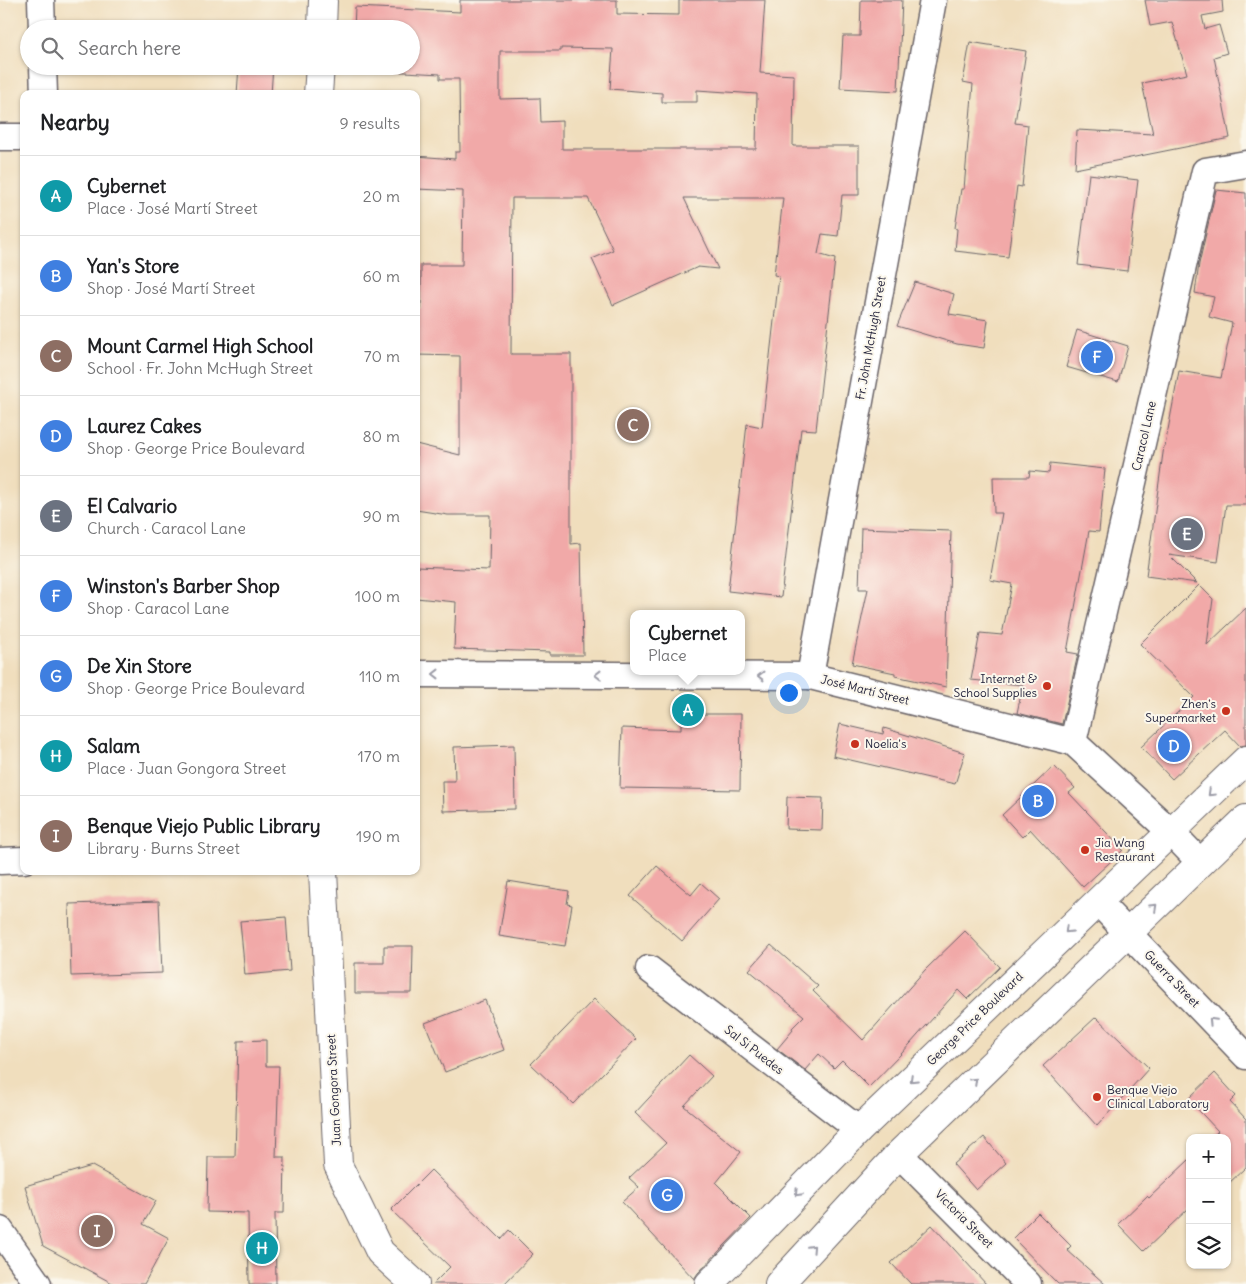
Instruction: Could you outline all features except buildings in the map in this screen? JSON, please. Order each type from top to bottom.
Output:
[{"type":"main road","points":[[322,20],[323,0]]},
{"type":"main road","points":[[318,90],[319,75]]},
{"type":"main road","name":"George Price Boulevard","points":[[709,1284],[858,1130],[1246,760]]},
{"type":"main road","points":[[779,1284],[899,1154],[1246,819]]},
{"type":"main road","name":"Juan Gongora Street","points":[[323,875],[338,1165],[380,1252],[415,1284]]},
{"type":"street","points":[[41,0],[42,20]]},
{"type":"street","name":"Fr. John McHugh Street","points":[[810,676],[933,0]]},
{"type":"street","points":[[43,75],[44,90]]},
{"type":"street","points":[[0,137],[20,137]]},
{"type":"street","name":"Caracol Lane","points":[[1073,742],[1205,171],[1246,164]]},
{"type":"street","name":"José Martí Street","points":[[420,674],[810,676],[1073,742],[1201,862]]},
{"type":"street","points":[[0,860],[20,860]]},
{"type":"street","name":"Guerra Street","points":[[1098,902],[1246,1056]]},
{"type":"street","name":"Sal Si Puedes","points":[[649,969],[858,1130]]},
{"type":"street","name":"Victoria Street","points":[[899,1154],[1028,1284]]},
{"type":"street","points":[[0,1230],[38,1284]]},
{"type":"place","name":"Winston's Barber Shop","points":[[1097,357]]},
{"type":"place","name":"Mount Carmel High School","points":[[633,425]]},
{"type":"place","name":"El Calvario","points":[[1187,534]]},
{"type":"place","name":"Internet & School Supplies","points":[[1047,686]]},
{"type":"place","name":"Cybernet","points":[[688,710]]},
{"type":"place","name":"Zhen's Supermarket","points":[[1226,711]]},
{"type":"place","name":"Noelia's","points":[[855,744]]},
{"type":"place","name":"Laurez Cakes","points":[[1174,746]]},
{"type":"place","name":"Yan's Store","points":[[1038,801]]},
{"type":"place","name":"Jia Wang Restaurant","points":[[1085,850]]},
{"type":"place","name":"Benque Viejo Clinical Laboratory","points":[[1097,1097]]},
{"type":"place","name":"De Xin Store","points":[[667,1195]]},
{"type":"place","name":"Benque Viejo Public Library","points":[[97,1231]]},
{"type":"place","name":"Salam","points":[[262,1248]]}]
